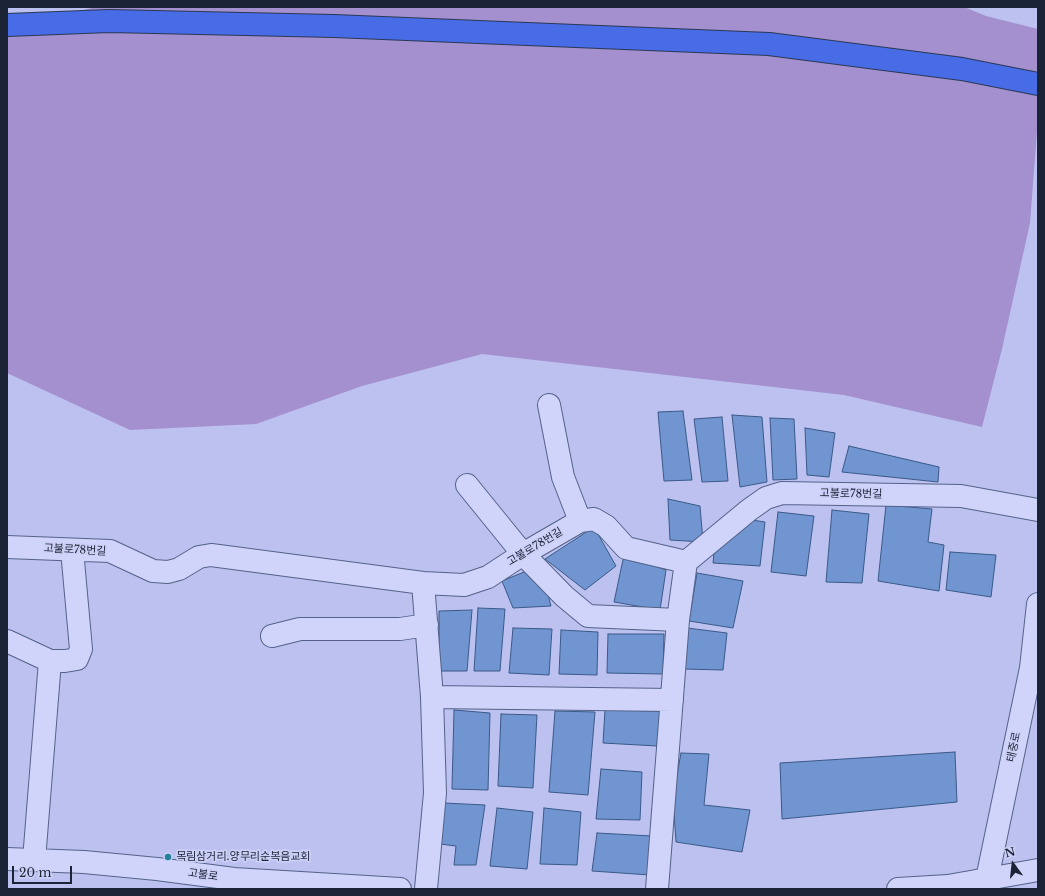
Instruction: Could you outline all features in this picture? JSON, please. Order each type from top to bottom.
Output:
[{"type":"highway","points":[[7,25],[109,21],[319,25],[768,44],[962,69],[1038,84]]},
{"type":"street","points":[[549,405],[563,477],[580,521],[594,518],[606,526],[626,548],[686,562],[678,620],[657,889]]},
{"type":"street","points":[[467,485],[523,554],[564,596],[588,616],[678,620]]},
{"type":"street","name":"고불로78번길","points":[[686,562],[749,510],[766,498],[782,493],[961,496],[1038,510]]},
{"type":"street","name":"고불로78번길","points":[[7,547],[110,551],[153,571],[168,572],[179,569],[199,557],[212,555],[423,583],[464,585],[488,577],[523,554],[580,521]]},
{"type":"street","points":[[7,641],[50,661],[77,659],[81,650],[72,550]]},
{"type":"street","points":[[423,583],[432,697],[435,793],[426,889]]},
{"type":"street","name":"태중로","points":[[986,884],[1030,668],[1038,604]]},
{"type":"street","points":[[272,636],[300,629],[400,629],[426,625]]},
{"type":"street","points":[[34,860],[50,661]]},
{"type":"street","points":[[432,697],[672,700]]},
{"type":"street","name":"고불로","points":[[7,859],[84,862],[150,868],[232,884],[400,889]]},
{"type":"street","points":[[898,889],[986,884],[1038,870]]},
{"type":"shaded area","points":[[95,7],[964,7],[986,16],[1038,29],[1038,119],[1030,223],[1002,349],[982,427],[844,395],[482,354],[362,386],[256,424],[130,430],[7,373],[7,17],[29,25]]},
{"type":"building","points":[[683,411],[692,480],[664,481],[658,412]]},
{"type":"building","points":[[732,415],[762,417],[767,482],[740,487]]},
{"type":"building","points":[[722,417],[728,481],[702,482],[694,419]]},
{"type":"building","points":[[770,418],[794,419],[797,479],[773,480]]},
{"type":"building","points":[[805,428],[835,433],[829,477],[807,475]]},
{"type":"building","points":[[849,446],[939,467],[938,482],[842,472]]},
{"type":"building","points":[[668,499],[700,506],[703,542],[670,540]]},
{"type":"building","points":[[886,505],[932,509],[928,542],[944,545],[939,591],[878,581]]},
{"type":"building","points":[[832,510],[869,514],[862,583],[826,582]]},
{"type":"building","points":[[778,512],[814,516],[806,576],[771,572]]},
{"type":"building","points":[[752,520],[765,522],[760,566],[713,563],[714,553]]},
{"type":"building","points":[[594,527],[616,566],[585,590],[545,559]]},
{"type":"building","points":[[950,552],[996,555],[991,597],[946,590]]},
{"type":"building","points":[[624,555],[666,570],[660,610],[614,602]]},
{"type":"building","points":[[529,570],[546,587],[551,606],[513,608],[502,581]]},
{"type":"building","points":[[697,573],[743,581],[733,628],[689,621]]},
{"type":"building","points":[[478,608],[505,609],[500,671],[474,671]]},
{"type":"building","points":[[472,610],[467,671],[439,671],[439,611]]},
{"type":"building","points":[[513,628],[552,629],[549,675],[509,673]]},
{"type":"building","points":[[687,628],[727,633],[723,670],[684,669]]},
{"type":"building","points":[[561,630],[598,632],[597,675],[559,674]]},
{"type":"building","points":[[608,634],[664,634],[663,674],[607,673]]},
{"type":"building","points":[[454,710],[490,713],[488,790],[452,789]]},
{"type":"building","points":[[605,710],[660,711],[657,746],[603,743]]},
{"type":"building","points":[[555,711],[595,712],[588,795],[549,792]]},
{"type":"building","points":[[501,714],[537,715],[533,788],[498,786]]},
{"type":"building","points":[[955,752],[957,802],[782,819],[780,763]]},
{"type":"building","points":[[681,753],[709,754],[704,805],[750,810],[742,852],[676,842],[673,797]]},
{"type":"building","points":[[601,769],[642,772],[640,820],[596,819]]},
{"type":"building","points":[[444,803],[485,805],[476,865],[454,865],[456,846],[440,844]]},
{"type":"building","points":[[497,808],[533,812],[527,869],[490,866]]},
{"type":"building","points":[[544,808],[581,812],[577,865],[540,864]]},
{"type":"building","points":[[597,833],[652,836],[650,875],[592,871]]},
{"type":"place","name":"목림삼거리.양무리순복음교회","points":[[168,857]]}]
